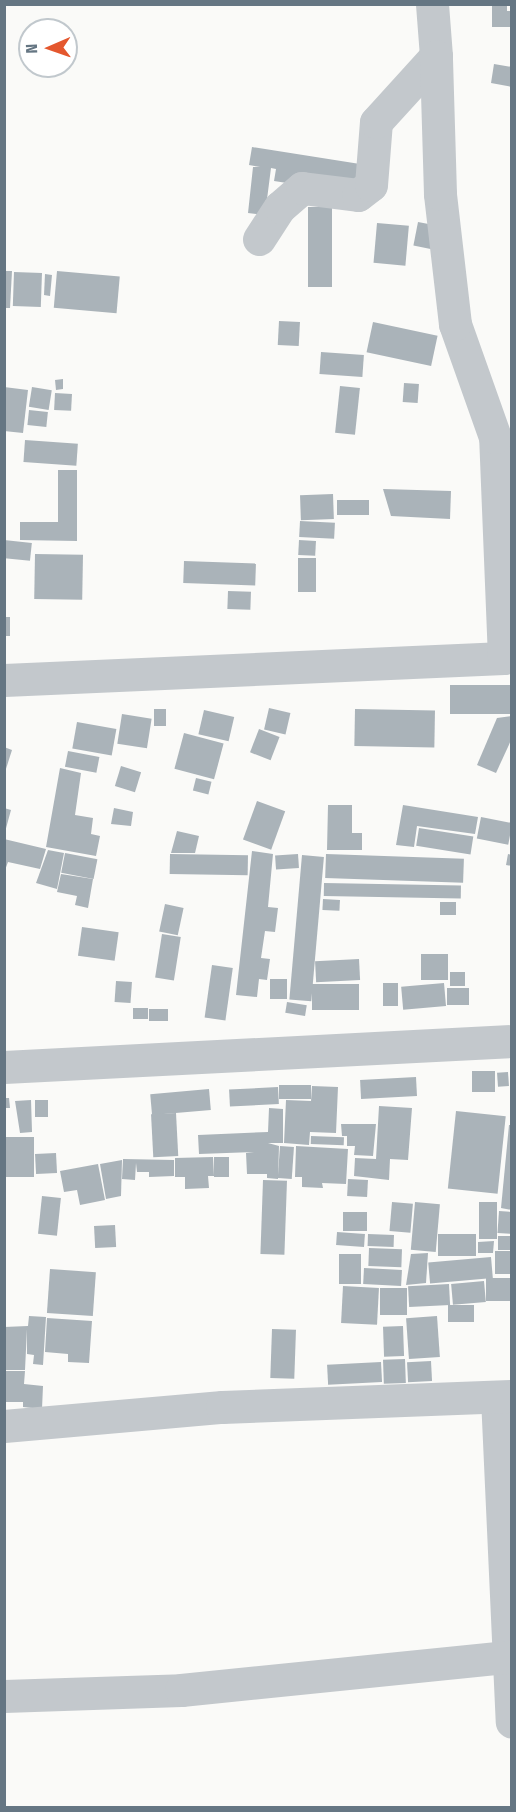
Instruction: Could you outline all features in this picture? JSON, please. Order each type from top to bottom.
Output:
[{"type":"street","points":[[4,680],[508,657],[495,437],[455,324],[440,194],[436,56],[432,4]]},
{"type":"street","points":[[259,239],[280,207],[302,188],[358,195],[370,185],[376,122],[436,56]]},
{"type":"street","points":[[4,1067],[512,1041]]},
{"type":"street","points":[[4,1426],[222,1407],[504,1396],[507,1657],[512,1722]]},
{"type":"street","points":[[4,1696],[181,1690],[507,1657]]},
{"type":"building","points":[[492,4],[507,4],[507,11],[512,11],[512,27],[492,27]]},
{"type":"building","points":[[494,64],[512,67],[512,87],[491,83]]},
{"type":"building","points":[[252,147],[360,164],[358,181],[300,185],[274,181],[276,169],[271,168],[265,215],[248,213],[253,167],[260,167],[249,165]]},
{"type":"building","points":[[308,207],[332,207],[332,287],[308,287]]},
{"type":"building","points":[[418,222],[438,226],[433,249],[413,246]]},
{"type":"building","points":[[377,223],[409,226],[405,266],[374,263]]},
{"type":"building","points":[[4,271],[12,271],[10,308],[4,308]]},
{"type":"building","points":[[57,271],[120,276],[117,313],[54,308]]},
{"type":"building","points":[[14,272],[42,273],[41,307],[13,306]]},
{"type":"building","points":[[45,274],[52,275],[50,296],[44,295]]},
{"type":"building","points":[[279,321],[300,322],[299,346],[278,345]]},
{"type":"building","points":[[373,322],[438,336],[431,366],[367,352]]},
{"type":"building","points":[[321,352],[364,355],[362,377],[319,374]]},
{"type":"building","points":[[63,379],[63,389],[56,390],[55,380]]},
{"type":"building","points":[[404,383],[419,384],[418,403],[403,402]]},
{"type":"building","points":[[340,386],[360,388],[355,435],[335,433]]},
{"type":"building","points":[[4,387],[28,390],[23,433],[4,431]]},
{"type":"building","points":[[32,387],[52,390],[49,410],[29,407]]},
{"type":"building","points":[[55,393],[72,394],[71,411],[54,410]]},
{"type":"building","points":[[29,410],[48,412],[46,427],[27,425]]},
{"type":"building","points":[[25,440],[78,444],[76,466],[23,462]]},
{"type":"building","points":[[58,470],[77,470],[77,541],[20,540],[20,522],[58,522]]},
{"type":"building","points":[[383,489],[451,491],[450,519],[391,516]]},
{"type":"building","points":[[333,494],[334,519],[301,520],[300,495]]},
{"type":"building","points":[[337,500],[369,500],[369,515],[337,515]]},
{"type":"building","points":[[300,521],[335,523],[334,539],[299,537]]},
{"type":"building","points":[[4,540],[32,543],[30,561],[4,558]]},
{"type":"building","points":[[299,540],[316,541],[315,556],[298,555]]},
{"type":"building","points":[[35,554],[83,555],[82,600],[34,599]]},
{"type":"building","points":[[298,558],[316,558],[316,592],[298,592]]},
{"type":"building","points":[[184,561],[256,564],[255,585],[183,583]]},
{"type":"building","points":[[228,591],[251,592],[250,610],[227,609]]},
{"type":"building","points":[[4,617],[10,617],[10,636],[4,636]]},
{"type":"building","points":[[450,685],[512,685],[512,714],[450,714]]},
{"type":"building","points":[[269,708],[290,713],[285,734],[264,729]]},
{"type":"building","points":[[154,709],[166,709],[166,726],[154,726]]},
{"type":"building","points":[[355,709],[435,710],[434,747],[354,746]]},
{"type":"building","points":[[204,710],[234,717],[229,741],[198,734]]},
{"type":"building","points":[[122,714],[152,719],[147,748],[117,744]]},
{"type":"building","points":[[512,716],[512,738],[496,773],[477,765],[497,718]]},
{"type":"building","points":[[77,722],[116,729],[112,756],[72,749]]},
{"type":"building","points":[[259,729],[280,737],[271,760],[250,752]]},
{"type":"building","points":[[184,733],[224,744],[214,779],[174,769]]},
{"type":"building","points":[[4,747],[12,750],[5,772],[4,771]]},
{"type":"building","points":[[68,751],[99,757],[96,773],[65,767]]},
{"type":"building","points":[[121,766],[141,772],[135,792],[115,786]]},
{"type":"building","points":[[60,768],[81,773],[75,815],[93,818],[91,834],[100,836],[96,856],[46,847]]},
{"type":"building","points":[[196,778],[212,782],[208,794],[193,791]]},
{"type":"building","points":[[257,801],[285,811],[271,850],[243,840]]},
{"type":"building","points":[[328,805],[352,805],[352,833],[362,833],[362,850],[327,850]]},
{"type":"building","points":[[403,805],[478,817],[475,834],[417,826],[414,847],[396,845]]},
{"type":"building","points":[[4,808],[11,810],[5,832],[4,832]]},
{"type":"building","points":[[114,808],[133,812],[131,826],[111,824]]},
{"type":"building","points":[[481,817],[512,823],[508,845],[477,839]]},
{"type":"building","points":[[419,828],[473,837],[471,854],[416,846]]},
{"type":"building","points":[[177,831],[199,836],[195,853],[171,853]]},
{"type":"building","points":[[4,839],[46,849],[40,869],[8,862],[4,873]]},
{"type":"building","points":[[48,850],[64,853],[57,889],[36,883]]},
{"type":"building","points":[[252,851],[273,854],[268,907],[278,908],[275,932],[265,931],[261,958],[270,959],[267,980],[259,979],[257,997],[236,995]]},
{"type":"building","points":[[65,853],[97,859],[94,879],[61,873]]},
{"type":"building","points":[[170,854],[248,855],[248,875],[170,874]]},
{"type":"building","points":[[298,854],[299,868],[276,870],[275,856]]},
{"type":"building","points":[[326,854],[464,859],[463,883],[325,878]]},
{"type":"building","points":[[508,854],[512,855],[512,866],[506,865]]},
{"type":"building","points":[[302,855],[324,857],[311,1001],[289,999]]},
{"type":"building","points":[[61,874],[93,879],[88,908],[75,905],[77,896],[57,892]]},
{"type":"building","points":[[324,883],[461,885],[461,898],[324,896]]},
{"type":"building","points":[[323,899],[340,900],[339,911],[322,910]]},
{"type":"building","points":[[440,902],[456,902],[456,915],[440,915]]},
{"type":"building","points":[[165,904],[184,908],[178,935],[159,931]]},
{"type":"building","points":[[82,927],[119,932],[115,961],[78,956]]},
{"type":"building","points":[[162,934],[181,937],[174,980],[155,977]]},
{"type":"building","points":[[421,954],[448,954],[448,980],[421,980]]},
{"type":"building","points":[[359,959],[360,980],[316,982],[315,961]]},
{"type":"building","points":[[212,965],[233,968],[225,1020],[205,1017]]},
{"type":"building","points":[[450,972],[465,972],[465,986],[450,986]]},
{"type":"building","points":[[270,979],[287,979],[287,999],[270,999]]},
{"type":"building","points":[[116,981],[132,982],[130,1003],[115,1002]]},
{"type":"building","points":[[383,983],[398,983],[398,1006],[383,1006]]},
{"type":"building","points":[[444,983],[446,1006],[403,1010],[401,987]]},
{"type":"building","points":[[312,984],[359,984],[359,1010],[312,1010]]},
{"type":"building","points":[[447,988],[469,988],[469,1005],[447,1005]]},
{"type":"building","points":[[287,1002],[307,1005],[305,1016],[285,1013]]},
{"type":"building","points":[[133,1008],[148,1008],[148,1019],[133,1019]]},
{"type":"building","points":[[149,1009],[168,1009],[168,1021],[149,1021]]},
{"type":"building","points":[[472,1071],[495,1071],[495,1092],[472,1092]]},
{"type":"building","points":[[508,1072],[509,1086],[498,1087],[497,1073]]},
{"type":"building","points":[[416,1077],[417,1096],[361,1099],[360,1080]]},
{"type":"building","points":[[279,1085],[311,1085],[311,1099],[279,1099]]},
{"type":"building","points":[[312,1086],[338,1087],[336,1133],[310,1132],[309,1145],[284,1143],[286,1100],[311,1101]]},
{"type":"building","points":[[278,1087],[279,1104],[230,1107],[229,1090]]},
{"type":"building","points":[[209,1089],[211,1110],[152,1115],[150,1094]]},
{"type":"building","points":[[4,1098],[9,1098],[10,1108],[4,1108]]},
{"type":"building","points":[[31,1100],[32,1132],[20,1133],[15,1101]]},
{"type":"building","points":[[35,1100],[48,1100],[48,1117],[35,1117]]},
{"type":"building","points":[[379,1106],[412,1108],[408,1160],[390,1159],[389,1180],[354,1176],[355,1158],[376,1159]]},
{"type":"building","points":[[269,1108],[283,1109],[283,1143],[268,1143],[279,1146],[278,1179],[267,1178],[267,1174],[247,1174],[246,1153],[254,1152],[199,1154],[198,1135],[268,1132]]},
{"type":"building","points":[[456,1111],[506,1116],[498,1194],[448,1189]]},
{"type":"building","points":[[176,1113],[178,1156],[153,1157],[151,1114]]},
{"type":"building","points":[[341,1124],[376,1124],[373,1156],[354,1155],[355,1146],[347,1146],[347,1136],[342,1136]]},
{"type":"building","points":[[509,1125],[512,1125],[512,1210],[501,1208]]},
{"type":"building","points":[[311,1136],[344,1137],[344,1145],[311,1144]]},
{"type":"building","points":[[4,1137],[34,1137],[34,1177],[4,1177]]},
{"type":"building","points":[[280,1146],[294,1147],[292,1179],[278,1178]]},
{"type":"building","points":[[296,1146],[348,1149],[346,1184],[322,1183],[323,1188],[302,1187],[302,1177],[295,1177]]},
{"type":"building","points":[[56,1153],[57,1173],[36,1174],[35,1154]]},
{"type":"building","points":[[213,1157],[214,1176],[208,1176],[209,1188],[185,1189],[185,1177],[175,1177],[175,1158]]},
{"type":"building","points":[[214,1157],[229,1157],[229,1177],[214,1177]]},
{"type":"building","points":[[123,1159],[174,1160],[174,1176],[149,1177],[149,1172],[137,1172],[136,1163],[135,1180],[122,1179]]},
{"type":"building","points":[[122,1160],[121,1196],[106,1199],[100,1164]]},
{"type":"building","points":[[98,1164],[105,1200],[80,1205],[77,1190],[64,1192],[60,1171]]},
{"type":"building","points":[[348,1179],[368,1180],[367,1197],[347,1196]]},
{"type":"building","points":[[263,1180],[287,1181],[284,1255],[260,1254]]},
{"type":"building","points":[[42,1196],[61,1198],[57,1236],[38,1234]]},
{"type":"building","points":[[392,1202],[413,1204],[410,1233],[389,1231]]},
{"type":"building","points":[[415,1202],[440,1204],[436,1252],[411,1250]]},
{"type":"building","points":[[479,1202],[497,1202],[497,1239],[479,1239]]},
{"type":"building","points":[[499,1211],[512,1212],[510,1234],[497,1233]]},
{"type":"building","points":[[343,1212],[367,1212],[367,1231],[343,1231]]},
{"type":"building","points":[[115,1225],[116,1247],[95,1248],[94,1226]]},
{"type":"building","points":[[337,1232],[365,1234],[364,1247],[336,1245]]},
{"type":"building","points":[[368,1234],[394,1235],[394,1247],[368,1246]]},
{"type":"building","points":[[438,1234],[476,1234],[476,1256],[438,1256]]},
{"type":"building","points":[[498,1236],[512,1236],[512,1250],[498,1250]]},
{"type":"building","points":[[494,1241],[493,1253],[478,1253],[478,1242]]},
{"type":"building","points":[[369,1248],[402,1249],[401,1267],[368,1266]]},
{"type":"building","points":[[495,1251],[512,1251],[512,1274],[495,1274]]},
{"type":"building","points":[[428,1253],[426,1283],[406,1285],[411,1254]]},
{"type":"building","points":[[339,1254],[361,1254],[361,1284],[339,1284]]},
{"type":"building","points":[[491,1257],[493,1278],[430,1283],[428,1262]]},
{"type":"building","points":[[364,1268],[402,1270],[401,1286],[363,1284]]},
{"type":"building","points":[[50,1269],[96,1272],[93,1316],[47,1313]]},
{"type":"building","points":[[486,1278],[512,1278],[512,1301],[486,1301]]},
{"type":"building","points":[[484,1281],[486,1302],[453,1305],[451,1284]]},
{"type":"building","points":[[449,1284],[450,1305],[409,1307],[408,1286]]},
{"type":"building","points":[[343,1286],[379,1288],[377,1325],[341,1323]]},
{"type":"building","points":[[380,1288],[407,1288],[407,1315],[380,1315]]},
{"type":"building","points":[[448,1305],[474,1305],[474,1322],[448,1322]]},
{"type":"building","points":[[29,1316],[46,1317],[43,1365],[33,1364],[34,1355],[27,1354],[27,1329],[25,1370],[4,1370],[4,1327],[28,1326]]},
{"type":"building","points":[[437,1316],[440,1357],[409,1359],[406,1318]]},
{"type":"building","points":[[47,1318],[92,1321],[89,1363],[68,1362],[68,1354],[45,1352]]},
{"type":"building","points":[[403,1326],[404,1356],[384,1357],[383,1327]]},
{"type":"building","points":[[272,1329],[296,1330],[294,1379],[270,1378]]},
{"type":"building","points":[[405,1359],[406,1383],[384,1384],[383,1360]]},
{"type":"building","points":[[431,1361],[432,1381],[408,1382],[407,1362]]},
{"type":"building","points":[[381,1362],[382,1382],[328,1385],[327,1365]]},
{"type":"building","points":[[4,1371],[25,1371],[24,1384],[43,1386],[42,1409],[23,1407],[23,1402],[4,1402]]}]
